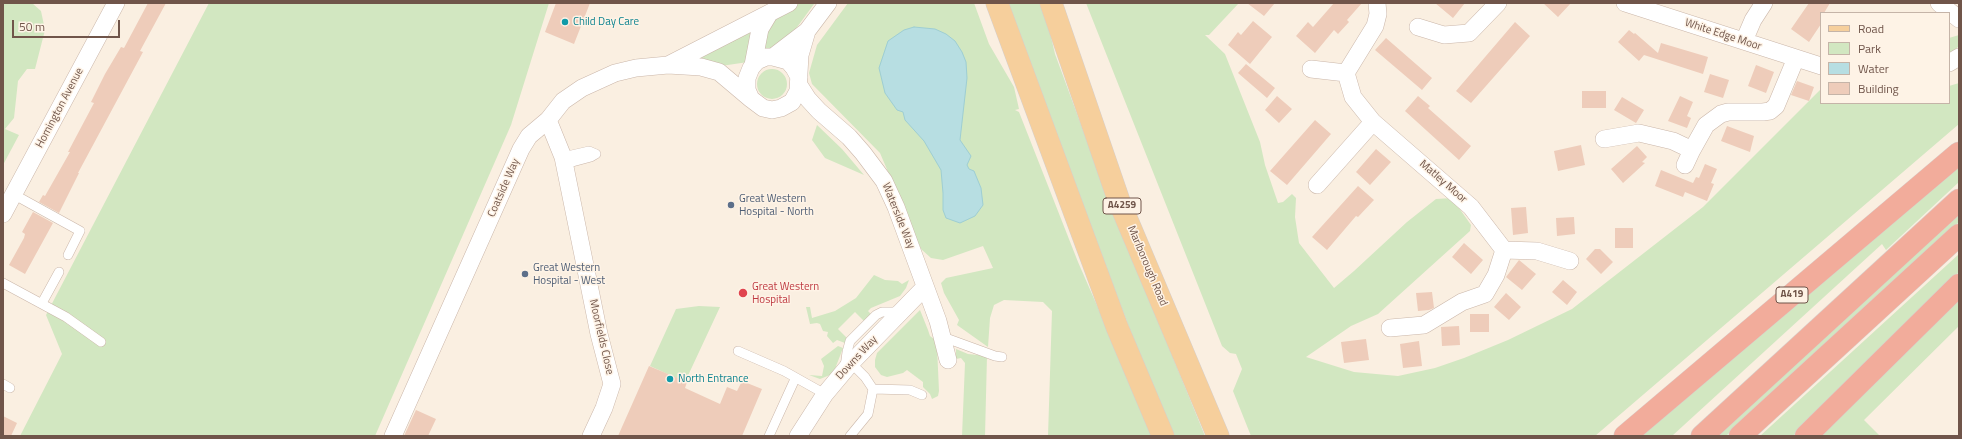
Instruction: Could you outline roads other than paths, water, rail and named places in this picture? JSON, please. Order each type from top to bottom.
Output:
[{"type":"highway","name":"A419","points":[[1625,436],[1959,154]]},
{"type":"highway","points":[[1702,436],[1959,200]]},
{"type":"highway","points":[[1740,436],[1959,235]]},
{"type":"highway","points":[[1806,436],[1959,284]]},
{"type":"main road","points":[[997,3],[1117,327],[1163,436]]},
{"type":"main road","name":"Marlborough Road","points":[[1051,3],[1120,201],[1218,436]]},
{"type":"street","name":"Homington Avenue","points":[[3,214],[116,3]]},
{"type":"street","points":[[668,65],[790,3]]},
{"type":"street","points":[[773,57],[807,31],[828,3]]},
{"type":"street","points":[[985,3],[1006,29]]},
{"type":"street","points":[[1310,69],[1346,73],[1375,26],[1378,14],[1377,3]]},
{"type":"street","points":[[1418,27],[1444,35],[1469,32],[1498,3]]},
{"type":"street","name":"White Edge Moor","points":[[1625,3],[1820,66]]},
{"type":"street","points":[[1744,41],[1753,20],[1764,3]]},
{"type":"street","points":[[1939,3],[1959,19]]},
{"type":"street","points":[[769,14],[760,29],[752,67],[746,84],[751,99],[763,108],[772,110],[785,107],[796,96],[799,81],[800,55],[807,31]]},
{"type":"street","points":[[752,67],[761,59],[773,57],[788,61],[794,68],[799,81]]},
{"type":"street","points":[[1950,62],[1959,57]]},
{"type":"street","points":[[1604,139],[1639,133],[1673,141],[1689,158],[1706,125],[1721,114],[1728,112],[1770,111],[1776,106],[1796,58]]},
{"type":"street","name":"Coatside Way","points":[[393,436],[521,149],[530,136],[548,120],[563,101],[574,92],[605,77],[636,68],[668,65],[701,67],[719,72],[752,67]]},
{"type":"street","name":"Coatside Way","points":[[719,72],[751,99]]},
{"type":"street","name":"Matley Moor","points":[[1346,73],[1353,97],[1373,122],[1471,207],[1504,250]]},
{"type":"street","name":"Waterside Way","points":[[799,81],[808,99],[859,147],[884,182],[896,207],[943,337],[948,360]]},
{"type":"street","name":"Waterside Way","points":[[785,107],[810,112],[827,118]]},
{"type":"street","name":"Moorfields Close","points":[[548,120],[564,161],[599,334],[612,384],[604,408],[591,436]]},
{"type":"street","points":[[1317,185],[1373,122]]},
{"type":"street","points":[[1390,328],[1424,325],[1462,302],[1485,294],[1496,275],[1504,250],[1536,251],[1570,261]]},
{"type":"street","name":"Downs Way","points":[[798,436],[825,394],[848,367],[924,287]]},
{"type":"lane","points":[[564,161],[589,151],[596,154]]},
{"type":"lane","points":[[13,194],[80,231],[68,255]]},
{"type":"lane","points":[[42,303],[59,272]]},
{"type":"lane","points":[[3,283],[66,317],[101,342]]},
{"type":"lane","points":[[943,337],[995,356],[1002,357]]},
{"type":"lane","points":[[738,351],[784,371],[795,379],[825,394]]},
{"type":"lane","points":[[848,367],[865,377],[873,389],[868,414],[850,436]]},
{"type":"lane","points":[[769,436],[795,379]]},
{"type":"lane","points":[[873,389],[910,390],[922,395]]},
{"type":"water","points":[[914,27],[935,29],[946,34],[955,41],[966,62],[967,78],[960,140],[971,156],[967,165],[969,169],[974,171],[981,188],[983,205],[975,216],[960,223],[946,218],[943,210],[941,170],[924,141],[905,120],[903,112],[897,110],[885,93],[879,68],[888,41],[904,30]]},
{"type":"place","name":"Child Day Care","points":[[565,22]]},
{"type":"place","name":"Great Western Hospital - North","points":[[731,205]]},
{"type":"place","name":"Great Western Hospital - West","points":[[525,274]]},
{"type":"place","name":"Great Western Hospital","points":[[743,293]]},
{"type":"place","name":"North Entrance","points":[[670,379]]}]
